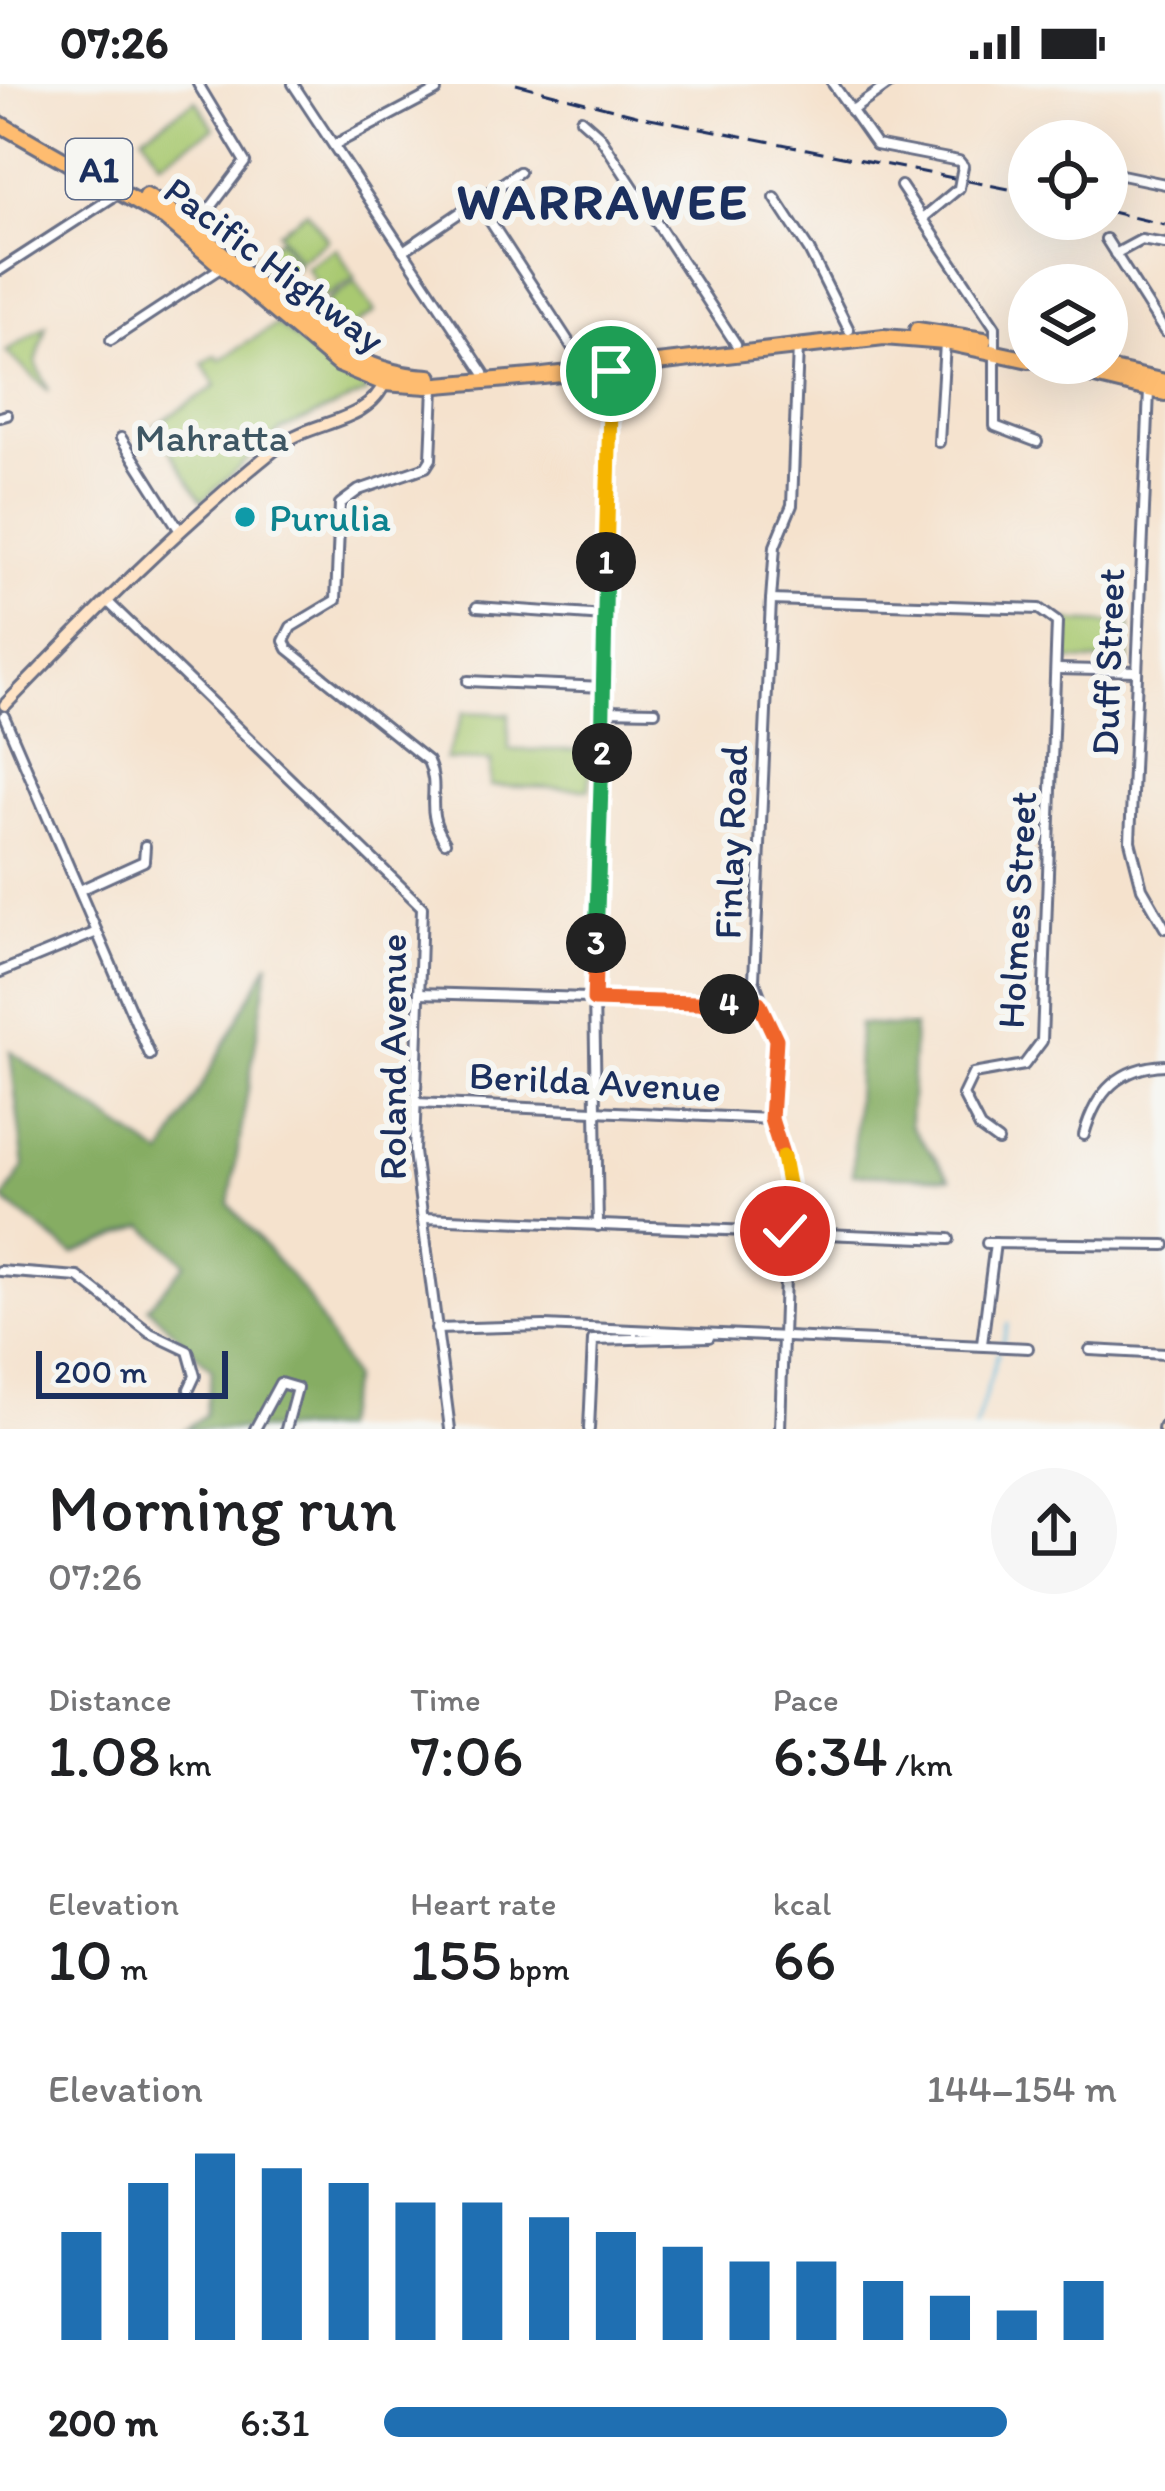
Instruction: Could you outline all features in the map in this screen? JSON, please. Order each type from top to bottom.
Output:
[{"type":"highway","name":"Pacific Highway","points":[[0,114],[192,232],[330,343],[386,377],[610,367],[884,337],[1008,348]]},
{"type":"highway","name":"Pacific Highway","points":[[0,124],[192,232],[224,266],[338,364],[386,377],[434,386],[849,330],[943,332],[1008,352]]},
{"type":"highway","points":[[1128,374],[1165,382]]},
{"type":"highway","points":[[1125,384],[1157,392]]},
{"type":"main road","points":[[2,710],[106,601],[286,441],[370,406],[386,377]]},
{"type":"street","points":[[192,232],[245,162],[197,84]]},
{"type":"street","points":[[293,84],[484,373]]},
{"type":"street","points":[[833,84],[876,145],[963,166],[959,188],[923,218]]},
{"type":"street","points":[[851,111],[889,84]]},
{"type":"street","points":[[334,145],[436,91]]},
{"type":"street","points":[[581,119],[598,135],[736,344]]},
{"type":"street","points":[[404,251],[519,172]]},
{"type":"street","points":[[1128,176],[1165,184]]},
{"type":"street","points":[[901,186],[995,327],[995,426],[1037,442]]},
{"type":"street","points":[[0,270],[120,192]]},
{"type":"street","points":[[775,198],[809,250],[849,330]]},
{"type":"street","points":[[477,201],[586,366]]},
{"type":"street","points":[[1115,254],[1142,239],[1165,244]]},
{"type":"street","points":[[1107,240],[1165,332]]},
{"type":"street","points":[[111,340],[224,266]]},
{"type":"street","points":[[939,442],[945,342]]},
{"type":"street","name":"Finlay Road","points":[[780,1429],[788,1184],[771,1119],[776,1039],[754,980],[771,600],[775,546],[792,505],[798,344]]},
{"type":"street","points":[[598,1226],[594,1000],[610,367]]},
{"type":"street","points":[[434,386],[431,459],[414,472],[348,495],[340,504],[336,600],[291,627],[284,641],[288,650],[428,761],[434,774],[430,818],[445,842]]},
{"type":"street","name":"Duff Street","points":[[1157,392],[1130,841],[1142,888],[1165,928]]},
{"type":"street","points":[[121,438],[181,533]]},
{"type":"street","name":"Holmes Street","points":[[771,600],[1039,609],[1054,617],[1058,669],[1042,1041],[1024,1065],[974,1074],[964,1095],[980,1128],[998,1141]]},
{"type":"street","name":"Roland Avenue","points":[[106,601],[416,897],[424,916],[414,1152],[449,1429]]},
{"type":"street","points":[[478,607],[604,616]]},
{"type":"street","points":[[1058,669],[1137,671]]},
{"type":"street","points":[[468,681],[604,686]]},
{"type":"street","points":[[2,710],[149,1055]]},
{"type":"street","points":[[603,710],[655,711]]},
{"type":"street","points":[[80,890],[144,861],[145,846]]},
{"type":"street","points":[[0,972],[97,932]]},
{"type":"street","points":[[419,993],[759,1003]]},
{"type":"street","points":[[1084,1135],[1114,1079],[1132,1067],[1165,1065]]},
{"type":"street","name":"Berilda Avenue","points":[[416,1102],[771,1119]]},
{"type":"street","points":[[424,1218],[949,1239]]},
{"type":"street","points":[[982,1344],[991,1243],[1165,1245]]},
{"type":"street","points":[[0,1271],[78,1277],[150,1333],[188,1351],[194,1376],[189,1389]]},
{"type":"street","points":[[436,1329],[544,1326],[1028,1348]]},
{"type":"street","points":[[589,1429],[593,1340],[716,1335]]},
{"type":"street","points":[[1090,1350],[1165,1354]]},
{"type":"street","points":[[255,1429],[280,1383],[296,1388],[286,1429]]},
{"type":"green space","points":[[196,100],[214,128],[160,162],[143,135]]},
{"type":"green space","points":[[307,211],[328,240],[299,261],[278,232]]},
{"type":"green space","points":[[279,239],[298,266],[274,283],[254,258]]},
{"type":"green space","points":[[336,248],[355,278],[325,297],[306,267]]},
{"type":"green space","points":[[355,282],[375,312],[345,331],[326,302]]},
{"type":"green space","name":"Mahratta","points":[[277,324],[366,393],[281,430],[202,501],[154,426],[216,386],[203,364],[216,355],[220,360]]},
{"type":"green space","points":[[46,326],[36,363],[49,391],[6,352]]},
{"type":"green space","points":[[1067,621],[1130,624],[1129,662],[1066,660]]},
{"type":"green space","points":[[464,712],[509,714],[509,750],[592,750],[589,789],[490,786],[491,761],[445,760]]},
{"type":"green space","points":[[269,962],[229,1204],[307,1296],[352,1378],[339,1429],[185,1429],[205,1415],[212,1370],[148,1307],[186,1263],[144,1226],[73,1254],[3,1200],[24,1167],[10,1051],[163,1156]]},
{"type":"green space","points":[[859,1024],[914,1027],[910,1125],[950,1178],[853,1174]]},
{"type":"waterway","points":[[1002,1343],[1008,1324]]},
{"type":"waterway","points":[[975,1429],[998,1353]]},
{"type":"railway","points":[[516,84],[640,116],[1008,189]]},
{"type":"railway","points":[[1128,216],[1165,225]]},
{"type":"place","name":"Purulia","points":[[245,517]]},
{"type":"district","name":"WARRAWEE","points":[[603,201]]},
{"type":"route","points":[[611,371],[594,1000],[759,1003],[776,1039],[771,1119],[788,1184],[785,1231]]}]
